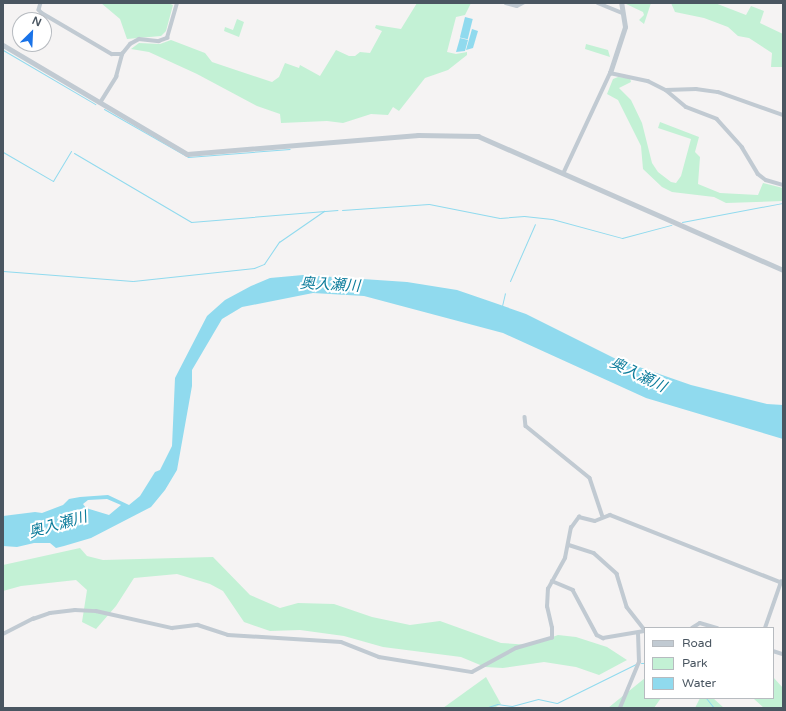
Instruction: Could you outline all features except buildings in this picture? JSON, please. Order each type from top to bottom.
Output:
[{"type":"street","points":[[41,3],[39,11],[112,54],[122,54]]},
{"type":"street","points":[[100,103],[116,77],[122,54],[130,44],[139,39],[159,41],[167,38],[177,3]]},
{"type":"street","points":[[506,3],[517,6],[524,3]]},
{"type":"street","points":[[598,3],[623,13]]},
{"type":"street","points":[[563,174],[610,73],[625,27],[621,3]]},
{"type":"street","points":[[3,45],[191,155],[418,135],[475,136],[783,270]]},
{"type":"street","points":[[610,73],[636,77],[666,90],[686,107],[722,122],[748,154],[758,174],[766,180],[783,185]]},
{"type":"street","points":[[666,90],[696,89],[718,92],[740,98],[783,115]]},
{"type":"street","points":[[525,417],[526,426],[590,478],[603,517]]},
{"type":"street","points":[[3,634],[33,618],[50,613],[75,610],[96,611],[172,628],[198,625],[228,635],[341,642],[379,657],[472,672],[516,648],[552,638],[547,599],[552,581],[565,558],[574,520],[579,517],[595,521],[610,515],[782,583],[765,627]]},
{"type":"street","points":[[569,545],[594,553],[617,574],[627,607],[644,630]]},
{"type":"street","points":[[552,581],[572,590],[597,635],[603,638],[638,634],[644,631]]},
{"type":"street","points":[[694,627],[700,623],[714,627]]},
{"type":"street","points":[[620,708],[639,662],[638,634]]},
{"type":"green space","points":[[101,3],[168,3],[173,5],[166,31],[161,36],[127,39],[120,19]]},
{"type":"green space","points":[[417,3],[471,3],[465,15],[456,17],[447,52],[456,54],[467,52],[467,55],[448,70],[425,78],[399,111],[393,107],[388,115],[371,114],[343,123],[327,121],[281,123],[280,114],[257,106],[197,74],[149,52],[131,49],[139,43],[160,44],[171,40],[205,53],[212,62],[272,82],[279,77],[285,63],[299,68],[300,65],[320,76],[336,50],[349,56],[355,56],[360,52],[370,53],[382,31],[375,28],[376,25],[401,29]]},
{"type":"green space","points":[[624,3],[651,3],[644,24],[639,20],[644,15],[643,12]]},
{"type":"green space","points":[[671,3],[715,3],[746,15],[751,6],[764,11],[760,23],[783,34],[783,67],[771,67],[772,53],[749,38],[738,36],[728,27],[704,18],[675,12]]},
{"type":"green space","points":[[237,19],[244,22],[239,37],[224,31],[225,27],[233,30]]},
{"type":"green space","points":[[586,44],[608,50],[610,57],[585,49]]},
{"type":"green space","points":[[618,77],[630,78],[631,82],[619,88],[631,100],[642,123],[652,163],[658,172],[671,182],[676,183],[681,176],[691,139],[658,128],[660,122],[699,137],[695,152],[700,157],[698,184],[720,193],[758,195],[763,183],[783,188],[783,201],[726,203],[714,197],[672,192],[662,187],[643,169],[641,146],[618,100],[607,94],[613,79]]},
{"type":"green space","points":[[80,548],[87,556],[103,560],[213,557],[250,595],[280,608],[298,603],[334,604],[372,617],[410,625],[440,621],[501,643],[530,645],[558,635],[576,637],[607,647],[627,660],[599,675],[576,667],[544,662],[503,668],[485,667],[461,657],[383,647],[344,636],[300,630],[270,631],[244,622],[223,591],[210,584],[177,574],[134,578],[116,606],[96,629],[82,622],[87,590],[76,580],[21,586],[3,591],[3,565]]},
{"type":"green space","points":[[486,677],[501,704],[494,708],[443,708]]},
{"type":"green space","points":[[774,678],[783,688],[783,708],[764,708],[754,699],[774,699]]},
{"type":"green space","points":[[644,679],[644,699],[660,699],[654,708],[608,708]]},
{"type":"green space","points":[[700,699],[714,699],[724,708],[695,708]]},
{"type":"water","points":[[465,17],[473,19],[468,39],[460,37]]},
{"type":"water","points":[[472,29],[478,31],[473,48],[466,50]]},
{"type":"water","points":[[460,38],[468,40],[465,51],[456,52]]},
{"type":"water","name":"奥入瀬川","points":[[303,275],[407,282],[457,290],[526,314],[616,359],[691,385],[767,404],[783,405],[783,439],[646,398],[503,333],[364,296],[313,293],[242,307],[222,319],[192,370],[192,386],[177,470],[165,490],[151,507],[91,538],[64,546],[56,548],[50,543],[34,543],[17,547],[3,546],[3,516],[35,512],[42,513],[63,505],[69,499],[80,497],[108,495],[129,505],[140,496],[155,472],[160,470],[172,446],[175,378],[207,316],[225,300],[270,278]],"holes":[[[107,499],[121,505],[109,515],[86,508],[83,504],[88,500]]]},
{"type":"waterway","points":[[3,50],[95,104]]},
{"type":"waterway","points":[[104,109],[188,157],[290,149]]},
{"type":"waterway","points":[[3,152],[53,181],[71,151]]},
{"type":"waterway","points":[[74,153],[191,222],[338,210]]},
{"type":"waterway","points":[[682,222],[783,203]]},
{"type":"waterway","points":[[342,210],[429,204],[500,218],[524,216],[552,219],[622,238],[671,225]]},
{"type":"waterway","points":[[3,271],[133,281],[254,268],[264,264],[279,242],[324,211]]},
{"type":"waterway","points":[[510,281],[535,224]]},
{"type":"waterway","points":[[502,306],[505,293]]},
{"type":"waterway","points":[[485,708],[497,704],[512,706],[538,699],[557,703],[636,664]]},
{"type":"waterway","points":[[707,699],[714,708]]}]
